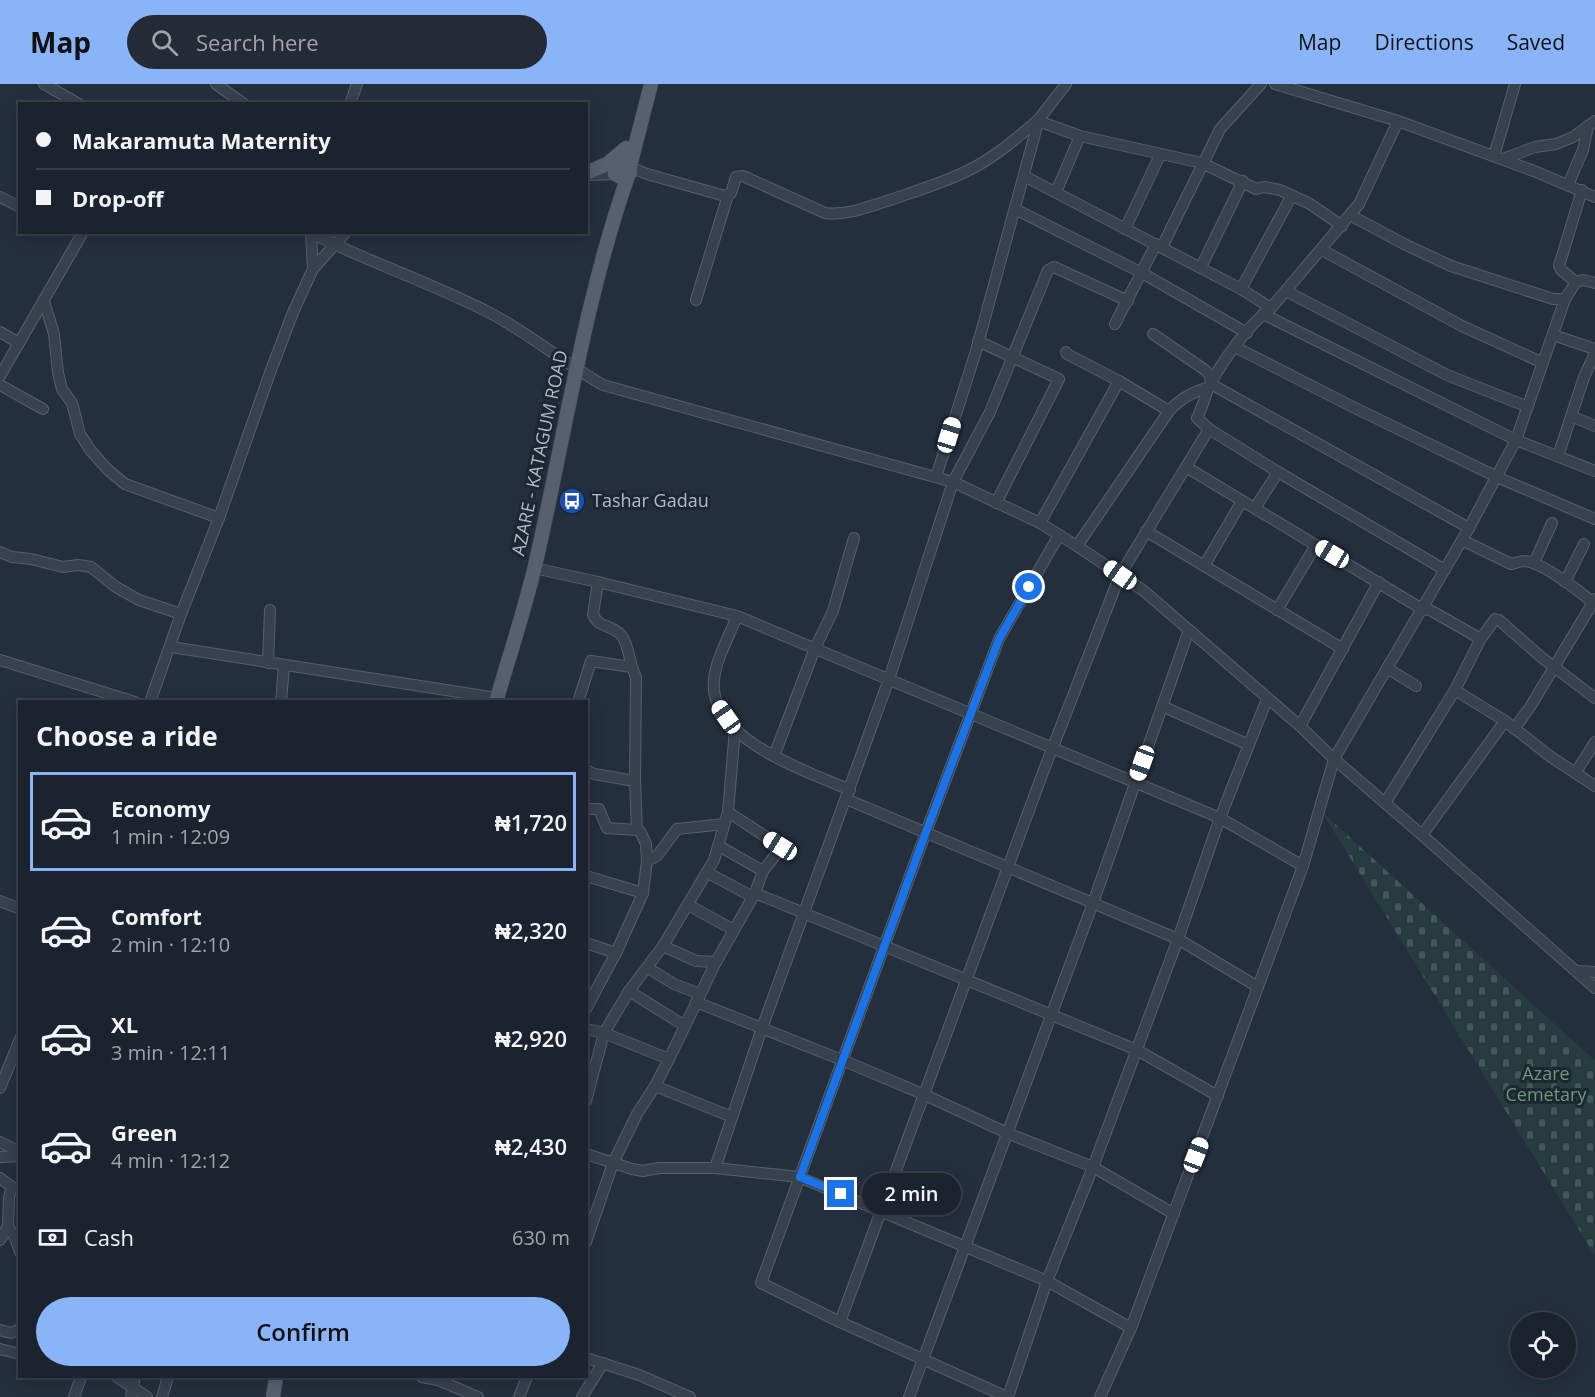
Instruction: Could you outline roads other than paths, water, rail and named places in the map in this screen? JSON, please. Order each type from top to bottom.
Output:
[{"type":"main road","name":"AZARE - KATAGUM ROAD","points":[[624,171],[651,84]]},
{"type":"main road","name":"AZARE - KATAGUM ROAD","points":[[496,700],[534,568],[576,370],[617,211],[626,148],[639,126]]},
{"type":"main road","points":[[588,173],[607,164],[626,148]]},
{"type":"main road","points":[[273,1397],[276,1378]]},
{"type":"street","points":[[44,84],[76,102]]},
{"type":"street","points":[[216,84],[241,102]]},
{"type":"street","points":[[351,102],[357,84]]},
{"type":"street","points":[[696,300],[728,195],[731,193],[736,177],[743,176],[825,213],[836,214],[864,208],[966,172],[1005,148],[1039,120],[1066,84]]},
{"type":"street","points":[[1115,324],[1220,129],[1262,84]]},
{"type":"street","points":[[1275,84],[1398,121],[1568,184],[1595,197]]},
{"type":"street","points":[[1498,158],[1515,84]]},
{"type":"street","points":[[1039,120],[1080,136],[1202,164],[1256,189],[1264,187],[1280,190],[1310,204],[1342,226]]},
{"type":"street","points":[[936,477],[978,341],[1039,120]]},
{"type":"street","points":[[1398,121],[1359,204],[1322,250],[1235,347],[1210,386],[1197,418],[1209,429],[1278,472],[1444,570]]},
{"type":"street","points":[[1498,158],[1535,147],[1556,144],[1573,137],[1592,124]]},
{"type":"street","points":[[1568,184],[1592,124]]},
{"type":"street","points":[[1056,192],[1080,136]]},
{"type":"street","points":[[1125,228],[1160,155]]},
{"type":"street","points":[[588,174],[624,171],[647,174],[728,195]]},
{"type":"street","points":[[1024,176],[1241,289],[1267,311],[1516,440],[1595,471]]},
{"type":"street","points":[[1201,267],[1243,181]]},
{"type":"street","points":[[1576,282],[1559,266],[1582,190]]},
{"type":"street","points":[[0,196],[18,206]]},
{"type":"street","points":[[1241,289],[1292,197]]},
{"type":"street","points":[[1015,209],[1142,273],[1247,333]]},
{"type":"street","points":[[1350,215],[1451,266],[1552,299],[1565,298]]},
{"type":"street","points":[[0,376],[82,234]]},
{"type":"street","points":[[310,234],[313,269]]},
{"type":"street","points":[[312,234],[490,314],[533,338],[576,370],[603,385],[953,482],[1059,535],[1144,591],[1595,988]]},
{"type":"street","points":[[151,700],[294,310],[313,269],[344,234]]},
{"type":"street","points":[[1322,250],[1462,326],[1543,363]]},
{"type":"street","points":[[715,1168],[762,1028],[889,679],[953,482],[990,412],[1048,270],[1054,267],[1128,301]]},
{"type":"street","points":[[1100,1397],[1131,1328],[1303,866],[1334,759],[1469,528],[1516,440],[1565,298],[1576,282],[1583,280],[1595,283]]},
{"type":"street","points":[[1286,291],[1447,375],[1528,407]]},
{"type":"street","points":[[44,300],[54,334],[57,373],[62,389],[72,404],[81,434],[91,451],[125,484],[219,518]]},
{"type":"street","points":[[0,332],[19,343]]},
{"type":"street","points":[[1153,334],[1205,370],[1210,376],[1210,386]]},
{"type":"street","points":[[1553,335],[1595,351],[1590,380],[1558,456]]},
{"type":"street","points":[[978,341],[1059,379],[996,503]]},
{"type":"street","points":[[1235,347],[1497,477],[1595,519]]},
{"type":"street","points":[[1066,352],[1169,411]]},
{"type":"street","points":[[1040,524],[1119,381]]},
{"type":"street","points":[[0,385],[43,409]]},
{"type":"street","points":[[1077,546],[1169,411],[1191,393],[1210,386],[1469,528]]},
{"type":"street","points":[[1573,417],[1595,426]]},
{"type":"street","points":[[840,1322],[1053,747],[1120,575],[1209,429]]},
{"type":"street","points":[[1186,467],[1422,609],[1430,610],[1481,638]]},
{"type":"street","points":[[1255,508],[1278,472]]},
{"type":"street","points":[[1204,566],[1242,501]]},
{"type":"street","points":[[1534,563],[1552,523]]},
{"type":"street","points":[[1146,531],[1343,649]]},
{"type":"street","points":[[1059,535],[999,639],[761,1283],[840,1322],[1008,1397],[1047,1281],[1093,1167],[1178,939],[1220,818],[1267,699]]},
{"type":"street","points":[[774,756],[815,648],[834,611],[854,538]]},
{"type":"street","points":[[1462,540],[1511,564],[1522,561],[1534,563],[1594,601],[1530,707],[1514,729]]},
{"type":"street","points":[[1565,582],[1584,544]]},
{"type":"street","points":[[1277,610],[1316,545]]},
{"type":"street","points":[[0,552],[12,557],[63,567],[91,567],[116,587],[139,600],[181,614]]},
{"type":"street","points":[[534,568],[737,616],[1220,818],[1303,866]]},
{"type":"street","points":[[598,582],[594,618],[621,636],[636,677],[637,830]]},
{"type":"street","points":[[1300,726],[1379,582]]},
{"type":"street","points":[[268,663],[270,610]]},
{"type":"street","points":[[737,616],[717,668],[714,689],[718,706],[741,736],[774,756],[926,832],[1178,939],[1258,987]]},
{"type":"street","points":[[1385,803],[1455,690],[1481,638],[1496,619],[1595,698]]},
{"type":"street","points":[[909,1397],[1093,903],[1189,630]]},
{"type":"street","points":[[171,647],[496,700]]},
{"type":"street","points":[[0,660],[129,700]]},
{"type":"street","points":[[579,700],[591,661],[631,667]]},
{"type":"street","points":[[281,700],[284,665]]},
{"type":"street","points":[[1387,668],[1416,686]]},
{"type":"street","points":[[1455,690],[1504,721],[1551,757],[1595,786]]},
{"type":"street","points":[[1162,706],[1249,745]]},
{"type":"street","points":[[1422,835],[1504,721]]},
{"type":"street","points":[[588,1097],[604,1033],[629,991],[663,946],[708,873],[719,846],[728,812],[735,729]]},
{"type":"street","points":[[1576,772],[1595,742]]},
{"type":"street","points":[[588,771],[635,781]]},
{"type":"street","points":[[588,808],[599,809],[607,828],[637,830],[643,836],[647,861],[643,893],[616,953],[588,1005]]},
{"type":"street","points":[[588,1236],[614,1163],[637,1114],[669,1059],[716,962],[754,895],[763,871],[780,849],[780,846],[728,812]]},
{"type":"street","points":[[647,861],[657,856],[677,828],[724,824]]},
{"type":"street","points":[[719,846],[763,871]]},
{"type":"street","points":[[708,873],[754,895],[1137,1050],[1218,1096]]},
{"type":"street","points":[[588,877],[643,893]]},
{"type":"street","points":[[0,901],[18,908]]},
{"type":"street","points":[[688,905],[734,930]]},
{"type":"street","points":[[588,944],[616,953]]},
{"type":"street","points":[[663,946],[696,961],[716,962]]},
{"type":"street","points":[[648,968],[698,998],[762,1028],[925,1095],[1007,1133],[1093,1167],[1174,1214]]},
{"type":"street","points":[[1575,971],[1595,972]]},
{"type":"street","points":[[629,991],[685,1026]]},
{"type":"street","points":[[588,1029],[604,1033],[669,1059]]},
{"type":"street","points":[[0,1088],[18,1045]]},
{"type":"street","points":[[655,1086],[732,1117]]},
{"type":"street","points":[[0,1142],[18,1153]]},
{"type":"street","points":[[0,1157],[18,1154]]},
{"type":"street","points":[[588,1155],[643,1171],[659,1168],[715,1168],[800,1177],[1047,1281],[1131,1328]]},
{"type":"street","points":[[0,1178],[12,1186],[14,1199],[8,1226],[0,1240]]},
{"type":"street","points":[[8,1226],[18,1246]]},
{"type":"street","points":[[0,1330],[11,1333],[18,1330]]},
{"type":"street","points":[[0,1349],[18,1354]]},
{"type":"street","points":[[588,1359],[639,1374],[677,1394],[690,1397]]},
{"type":"street","points":[[582,1397],[603,1363]]},
{"type":"street","points":[[74,1397],[81,1378]]},
{"type":"street","points":[[119,1378],[147,1397]]},
{"type":"street","points":[[162,1397],[168,1378]]},
{"type":"street","points":[[427,1378],[438,1380],[478,1397]]},
{"type":"street","points":[[519,1397],[527,1378]]},
{"type":"place","name":"Tashar Gadau","points":[[572,501]]},
{"type":"park label","name":"Azare Cemetary","points":[[1546,1084]]}]
